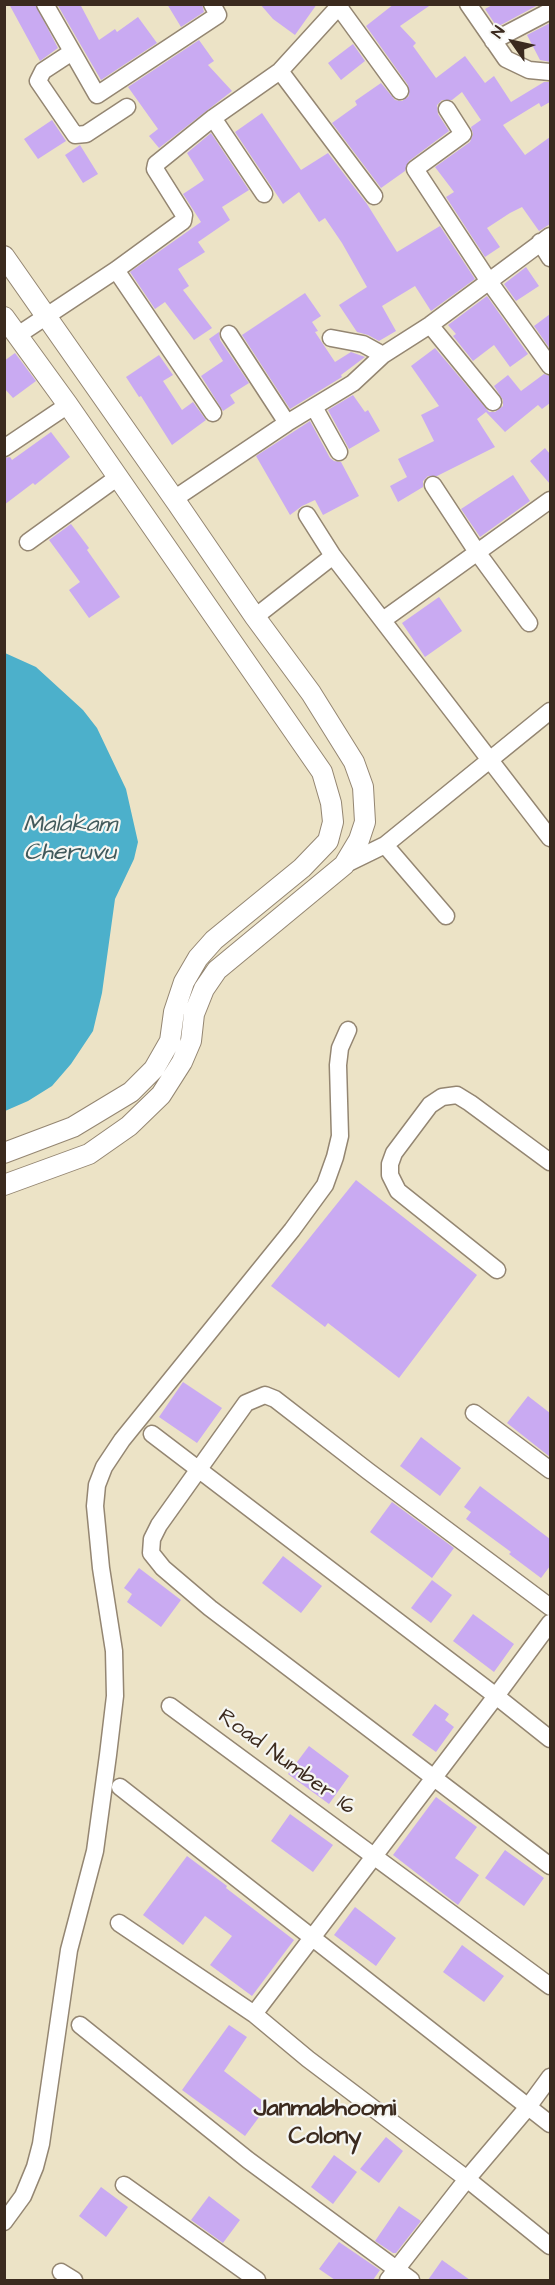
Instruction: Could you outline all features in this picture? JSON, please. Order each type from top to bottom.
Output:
[{"type":"street","points":[[45,4],[97,95],[218,15],[212,4]]},
{"type":"street","points":[[468,4],[506,58],[529,70],[550,72]]},
{"type":"street","points":[[18,335],[116,270],[183,221],[184,215],[155,167],[158,162],[213,118],[280,71],[340,6],[400,92]]},
{"type":"street","points":[[493,41],[550,11]]},
{"type":"street","points":[[72,52],[43,71],[39,81],[75,135],[86,134],[127,106]]},
{"type":"street","points":[[280,71],[374,196]]},
{"type":"street","points":[[447,109],[463,134],[415,169],[488,280],[550,366]]},
{"type":"street","points":[[213,118],[264,194]]},
{"type":"street","points":[[174,499],[287,423],[353,383],[383,355],[430,325],[545,239],[550,258]]},
{"type":"street","points":[[4,256],[255,617],[311,693],[354,762],[363,787],[365,822],[359,840],[344,865]]},
{"type":"street","points":[[116,270],[213,413]]},
{"type":"street","points":[[4,317],[68,405],[322,772],[332,803],[333,822],[328,841],[302,868],[214,940],[198,958],[184,982],[174,1012],[170,1041],[154,1068],[132,1092],[73,1127],[4,1153]]},
{"type":"street","points":[[430,325],[493,402]]},
{"type":"street","points":[[229,334],[287,423]]},
{"type":"street","points":[[331,338],[363,344],[383,355]]},
{"type":"street","points":[[4,448],[68,405]]},
{"type":"street","points":[[314,407],[339,452]]},
{"type":"street","points":[[28,542],[118,477]]},
{"type":"street","points":[[433,485],[477,552],[529,623]]},
{"type":"street","points":[[383,620],[550,500]]},
{"type":"street","points":[[307,515],[333,556],[550,838]]},
{"type":"street","points":[[255,617],[333,556]]},
{"type":"street","points":[[4,1185],[90,1154],[129,1126],[161,1095],[170,1081],[191,1041],[194,1014],[204,989],[217,970],[344,865],[385,844],[550,711]]},
{"type":"street","points":[[385,844],[446,916]]},
{"type":"street","points":[[198,958],[217,970]]},
{"type":"street","points":[[4,2222],[23,2196],[35,2167],[41,2144],[69,1950],[94,1851],[112,1720],[115,1696],[114,1651],[101,1568],[95,1506],[97,1485],[104,1467],[122,1440],[292,1230],[325,1185],[336,1157],[340,1136],[338,1065],[340,1048],[348,1030]]},
{"type":"street","points":[[154,1068],[170,1081]]},
{"type":"street","points":[[497,1270],[398,1191],[390,1176],[390,1164],[394,1153],[430,1106],[442,1097],[457,1095],[550,1162]]},
{"type":"street","points":[[550,1607],[275,1399],[265,1395],[246,1404],[159,1525],[152,1539],[151,1553],[163,1568],[210,1608],[550,1866]]},
{"type":"street","points":[[474,1413],[550,1470]]},
{"type":"street","points":[[152,1434],[550,1739]]},
{"type":"street","points":[[254,2014],[435,1779],[550,1623]]},
{"type":"street","name":"Road Number 16","points":[[170,1706],[550,1986]]},
{"type":"street","points":[[120,1787],[550,2124]]},
{"type":"street","points":[[119,1923],[254,2014],[308,2059],[550,2246]]},
{"type":"street","points":[[80,2025],[392,2275],[411,2280]]},
{"type":"street","points":[[392,2275],[466,2179],[528,2107],[550,2077]]},
{"type":"street","points":[[124,2185],[257,2280]]},
{"type":"water","name":"Malakam Cheruvu","points":[[5,653],[36,667],[83,710],[97,728],[126,789],[138,842],[134,859],[115,899],[102,993],[93,1031],[71,1064],[52,1086],[28,1101],[5,1111]]},
{"type":"building","points":[[9,4],[35,4],[58,48],[40,61]]},
{"type":"building","points":[[57,4],[80,4],[99,40],[115,29],[117,32],[138,17],[157,43],[101,80]]},
{"type":"building","points":[[167,4],[202,4],[204,12],[181,27]]},
{"type":"building","points":[[260,4],[317,4],[295,35],[273,19]]},
{"type":"building","points":[[394,4],[432,4],[400,26],[416,43],[413,46],[436,78],[465,56],[485,83],[494,76],[511,102],[544,82],[550,82],[550,102],[541,107],[539,103],[503,125],[525,155],[550,137],[550,224],[539,231],[522,207],[510,213],[487,228],[500,247],[485,257],[446,197],[454,192],[435,167],[470,142],[473,134],[471,127],[481,120],[462,92],[452,100],[442,100],[437,105],[438,114],[449,131],[409,161],[405,171],[381,188],[332,123],[357,105],[355,101],[381,83],[395,100],[402,101],[409,96],[408,85],[366,26]]},
{"type":"building","points":[[494,4],[540,4],[497,27],[485,9]]},
{"type":"building","points":[[550,23],[550,62],[540,60],[527,35]]},
{"type":"building","points":[[199,40],[214,61],[208,65],[232,91],[159,148],[149,136],[158,129],[128,87]]},
{"type":"building","points":[[353,44],[365,61],[341,80],[328,63]]},
{"type":"building","points":[[262,113],[301,170],[328,153],[367,204],[397,252],[440,226],[475,279],[431,311],[415,286],[382,306],[396,331],[379,341],[357,332],[339,305],[367,287],[342,243],[325,218],[319,222],[299,192],[283,204],[235,132]]},
{"type":"building","points":[[52,120],[66,141],[38,159],[24,139]]},
{"type":"building","points":[[211,133],[249,190],[222,207],[230,220],[198,242],[205,252],[178,269],[189,286],[183,290],[212,328],[194,340],[165,302],[155,309],[130,272],[201,222],[183,194],[204,180],[187,153]]},
{"type":"building","points":[[80,145],[98,174],[83,183],[65,155]]},
{"type":"building","points":[[526,267],[539,286],[516,301],[504,284]]},
{"type":"building","points":[[305,293],[321,316],[312,322],[318,331],[315,332],[335,362],[351,352],[365,357],[341,375],[342,377],[290,409],[242,335]]},
{"type":"building","points":[[487,296],[528,354],[510,367],[494,345],[473,361],[453,336],[456,334],[448,325]]},
{"type":"building","points":[[550,314],[550,349],[534,326]]},
{"type":"building","points":[[219,332],[220,340],[249,383],[230,395],[235,403],[223,411],[201,376],[223,361],[209,339]]},
{"type":"building","points":[[435,348],[489,412],[495,412],[503,406],[503,400],[494,386],[508,375],[521,391],[544,374],[550,376],[550,403],[542,409],[538,405],[505,432],[486,412],[477,419],[495,447],[437,476],[428,476],[423,481],[423,487],[398,502],[390,486],[407,477],[398,459],[434,441],[421,415],[439,406],[411,366]]},
{"type":"building","points":[[15,353],[36,381],[13,398],[4,388],[4,361]]},
{"type":"building","points":[[159,355],[173,375],[163,381],[182,410],[193,402],[206,420],[172,445],[126,377]]},
{"type":"building","points":[[353,395],[365,412],[368,410],[380,431],[349,449],[328,410]]},
{"type":"building","points":[[310,421],[330,458],[341,462],[359,496],[323,515],[315,500],[290,515],[256,456]]},
{"type":"building","points":[[51,432],[70,457],[35,485],[33,483],[4,505],[4,458],[10,457],[12,460]]},
{"type":"building","points":[[545,448],[550,454],[550,484],[530,461]]},
{"type":"building","points":[[513,475],[530,501],[480,537],[461,509]]},
{"type":"building","points":[[71,524],[120,597],[89,618],[69,590],[80,582],[49,540]]},
{"type":"building","points":[[439,597],[462,631],[425,657],[402,623]]},
{"type":"building","points":[[356,1180],[477,1275],[399,1378],[328,1323],[325,1327],[271,1286]]},
{"type":"building","points":[[183,1382],[222,1408],[197,1443],[159,1417]]},
{"type":"building","points":[[528,1396],[550,1413],[550,1457],[507,1423]]},
{"type":"building","points":[[421,1437],[461,1468],[440,1496],[400,1466]]},
{"type":"building","points":[[480,1486],[550,1539],[550,1566],[541,1578],[509,1554],[511,1552],[466,1519],[471,1512],[464,1507]]},
{"type":"building","points":[[392,1502],[454,1548],[432,1578],[370,1532]]},
{"type":"building","points":[[283,1556],[322,1586],[301,1613],[262,1583]]},
{"type":"building","points":[[139,1568],[181,1600],[161,1627],[127,1602],[132,1594],[124,1588]]},
{"type":"building","points":[[432,1580],[452,1595],[431,1623],[411,1608]]},
{"type":"building","points":[[473,1614],[514,1644],[494,1672],[453,1641]]},
{"type":"building","points":[[435,1704],[449,1714],[445,1720],[454,1727],[436,1752],[412,1735]]},
{"type":"building","points":[[309,1746],[349,1776],[329,1804],[288,1774]]},
{"type":"building","points":[[436,1797],[477,1827],[455,1858],[479,1875],[458,1905],[393,1855]]},
{"type":"building","points":[[290,1814],[333,1845],[313,1872],[271,1841]]},
{"type":"building","points":[[505,1850],[544,1878],[524,1906],[485,1878]]},
{"type":"building","points":[[187,1856],[294,1940],[252,1996],[210,1965],[232,1936],[205,1916],[183,1945],[143,1915]]},
{"type":"building","points":[[355,1907],[396,1938],[376,1966],[334,1935]]},
{"type":"building","points":[[462,1945],[504,1976],[484,2002],[443,1972]]},
{"type":"building","points":[[229,2025],[247,2037],[224,2071],[268,2105],[245,2136],[182,2090]]},
{"type":"building","points":[[386,2137],[403,2151],[379,2183],[360,2169]]},
{"type":"building","points":[[334,2155],[357,2172],[333,2204],[311,2187]]},
{"type":"building","points":[[101,2187],[128,2207],[106,2237],[79,2216]]},
{"type":"building","points":[[209,2196],[240,2220],[223,2243],[191,2220]]},
{"type":"building","points":[[399,2206],[421,2221],[396,2253],[393,2253],[375,2241]]},
{"type":"building","points":[[339,2242],[380,2270],[373,2280],[335,2280],[319,2269]]},
{"type":"building","points":[[442,2260],[470,2280],[428,2280]]},
{"type":"district","name":"Janmabhoomi Colony","points":[[325,2124]]}]
